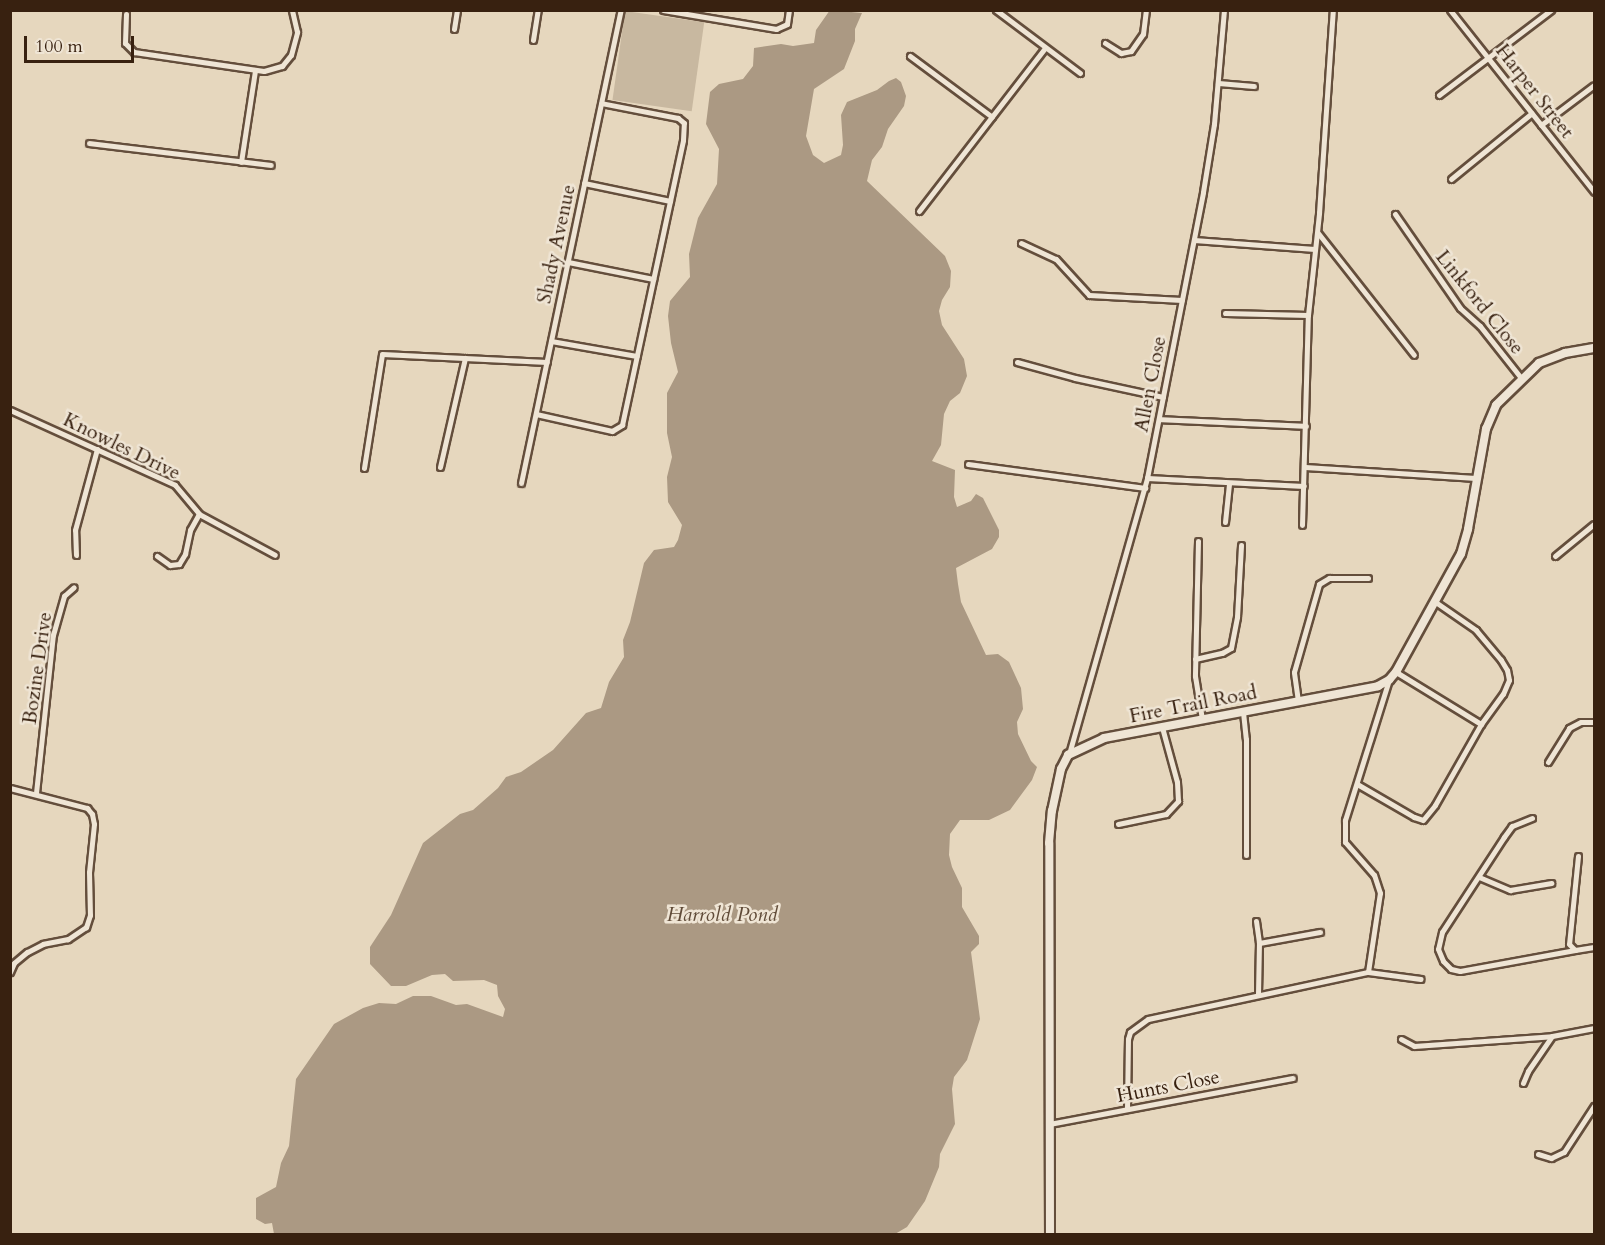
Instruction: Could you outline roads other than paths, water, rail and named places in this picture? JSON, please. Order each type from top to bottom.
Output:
[{"type":"street","points":[[126,14],[125,43],[134,52],[255,70],[276,69],[291,55],[297,32],[292,10]]},
{"type":"street","points":[[454,28],[457,10]]},
{"type":"street","points":[[533,40],[538,10]]},
{"type":"street","name":"Shady Avenue","points":[[521,483],[621,10]]},
{"type":"street","points":[[663,10],[776,29],[787,24],[789,10]]},
{"type":"street","points":[[705,18],[707,10]]},
{"type":"street","points":[[996,10],[1080,74]]},
{"type":"street","points":[[1105,43],[1124,54],[1135,48],[1143,34],[1146,10]]},
{"type":"street","name":"Allen Close","points":[[1068,755],[1145,488],[1194,240],[1214,124],[1224,10]]},
{"type":"street","points":[[1302,525],[1308,315],[1318,233],[1333,10]]},
{"type":"street","name":"Harper Street","points":[[1450,10],[1490,57],[1594,192]]},
{"type":"street","points":[[1439,95],[1551,10]]},
{"type":"street","points":[[919,211],[1045,48]]},
{"type":"street","points":[[910,56],[992,117]]},
{"type":"street","points":[[242,162],[255,70]]},
{"type":"street","points":[[1218,83],[1254,86]]},
{"type":"street","points":[[1541,125],[1594,85]]},
{"type":"street","points":[[536,414],[616,430],[622,425],[683,140],[682,120],[601,103]]},
{"type":"street","points":[[1451,179],[1532,112]]},
{"type":"street","points":[[89,143],[271,165]]},
{"type":"street","points":[[584,183],[670,201]]},
{"type":"street","name":"Linkford Close","points":[[1395,214],[1461,308],[1480,326],[1521,378]]},
{"type":"street","points":[[1318,233],[1414,355]]},
{"type":"street","points":[[1194,240],[1315,249]]},
{"type":"street","points":[[1021,243],[1056,259],[1089,295],[1182,300]]},
{"type":"street","points":[[568,262],[653,279]]},
{"type":"street","points":[[1225,313],[1308,315]]},
{"type":"street","points":[[551,341],[637,356]]},
{"type":"street","points":[[1368,972],[1380,893],[1374,875],[1346,842],[1345,820],[1389,680],[1396,672],[1465,542],[1476,478],[1492,412],[1534,366],[1552,357],[1594,348]]},
{"type":"street","points":[[364,468],[382,354],[547,362]]},
{"type":"street","points":[[440,467],[465,358]]},
{"type":"street","points":[[1017,362],[1163,398]]},
{"type":"street","name":"Knowles Drive","points":[[10,410],[176,485],[199,514],[275,555]]},
{"type":"street","points":[[1159,419],[1306,426]]},
{"type":"street","points":[[76,555],[75,530],[97,449]]},
{"type":"street","points":[[968,464],[1145,488]]},
{"type":"street","points":[[1305,467],[1476,478]]},
{"type":"street","points":[[1147,478],[1304,486]]},
{"type":"street","points":[[1225,522],[1229,483]]},
{"type":"street","points":[[157,556],[170,565],[178,564],[185,554],[190,530],[199,514]]},
{"type":"street","points":[[1555,556],[1594,524]]},
{"type":"street","points":[[1198,541],[1196,659],[1202,719]]},
{"type":"street","points":[[1196,659],[1222,653],[1231,648],[1237,617],[1241,544]]},
{"type":"street","points":[[1298,701],[1294,672],[1319,584],[1329,578],[1368,578]]},
{"type":"street","name":"Bozine Drive","points":[[36,793],[53,635],[64,596],[74,587]]},
{"type":"street","points":[[1357,784],[1424,820],[1435,806],[1481,724],[1503,694],[1509,680],[1507,670],[1476,630],[1434,601]]},
{"type":"street","points":[[1396,672],[1481,724]]},
{"type":"street","name":"Fire Trail Road","points":[[1068,755],[1104,738],[1377,686],[1389,680]]},
{"type":"street","points":[[1243,712],[1246,739],[1246,855]]},
{"type":"street","points":[[1548,762],[1569,728],[1581,722],[1594,722]]},
{"type":"street","points":[[1118,824],[1166,814],[1178,801],[1177,782],[1162,727]]},
{"type":"street","points":[[1050,1234],[1049,843],[1052,811],[1061,769],[1068,755]]},
{"type":"street","points":[[10,788],[84,806],[92,814],[89,920],[86,927],[73,936],[43,944],[27,952],[14,963],[10,972]]},
{"type":"street","points":[[1532,818],[1512,826],[1442,932],[1438,949],[1443,961],[1451,969],[1470,970],[1594,947]]},
{"type":"street","points":[[1575,950],[1569,944],[1578,856]]},
{"type":"street","points":[[1479,877],[1510,890],[1551,883]]},
{"type":"street","points":[[1256,921],[1259,943],[1258,994]]},
{"type":"street","points":[[1259,943],[1320,932]]},
{"type":"street","points":[[1127,1109],[1128,1039],[1130,1032],[1138,1024],[1148,1019],[1368,972],[1421,979]]},
{"type":"street","points":[[1401,1039],[1414,1046],[1552,1036],[1594,1028]]},
{"type":"street","points":[[1523,1083],[1528,1071],[1552,1036]]},
{"type":"street","name":"Hunts Close","points":[[1049,1124],[1293,1078]]},
{"type":"street","points":[[1538,1154],[1551,1158],[1564,1152],[1594,1106]]},
{"type":"water","name":"Harrold Pond","points":[[830,10],[862,13],[855,29],[855,41],[844,69],[814,89],[806,136],[813,155],[824,163],[841,155],[843,145],[841,115],[847,102],[877,90],[896,78],[901,82],[906,96],[904,106],[888,129],[882,147],[872,160],[867,181],[945,256],[951,271],[950,287],[942,300],[939,311],[942,325],[964,359],[967,376],[960,393],[950,401],[944,414],[941,445],[932,461],[955,470],[954,497],[957,507],[971,501],[976,494],[983,498],[999,530],[999,537],[992,549],[956,568],[958,584],[961,602],[986,655],[998,654],[1009,662],[1021,688],[1023,709],[1017,722],[1018,734],[1031,761],[1037,767],[1032,780],[1010,810],[989,820],[960,820],[950,834],[949,855],[962,888],[962,907],[979,936],[979,944],[971,952],[980,1019],[967,1060],[954,1077],[952,1089],[955,1124],[940,1154],[939,1167],[925,1201],[907,1227],[895,1234],[274,1234],[272,1223],[265,1224],[256,1219],[256,1198],[276,1187],[281,1163],[289,1146],[296,1079],[334,1024],[363,1008],[379,1003],[396,1004],[413,996],[431,996],[456,1005],[467,1004],[503,1017],[505,1009],[498,996],[497,985],[484,980],[453,981],[445,974],[432,975],[406,986],[391,986],[370,964],[370,947],[391,915],[423,843],[460,814],[473,810],[498,788],[506,777],[521,772],[553,750],[586,713],[601,708],[609,682],[624,657],[623,640],[630,622],[644,563],[654,550],[674,547],[682,525],[668,502],[667,477],[672,457],[667,433],[667,393],[678,372],[668,316],[670,301],[690,277],[689,254],[698,218],[717,184],[719,149],[706,124],[710,92],[719,84],[743,79],[753,66],[754,48],[814,43],[816,30]]}]
